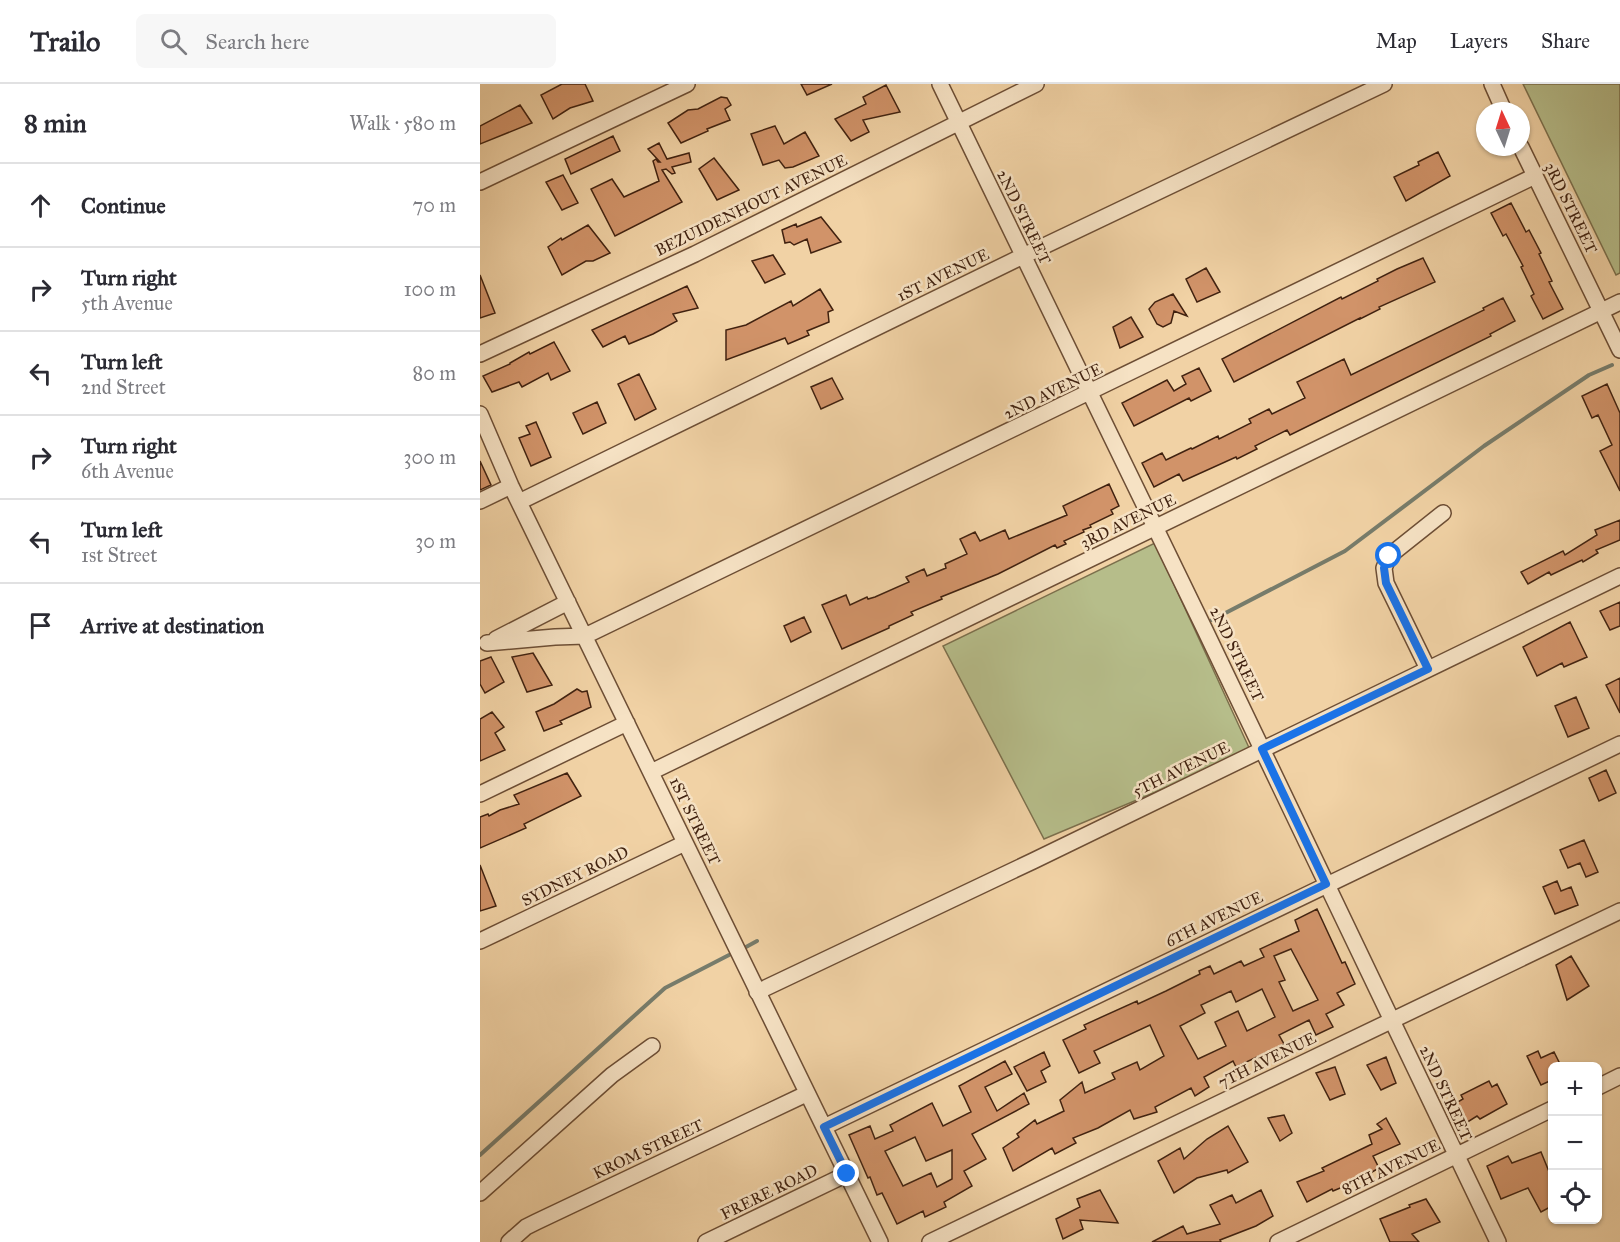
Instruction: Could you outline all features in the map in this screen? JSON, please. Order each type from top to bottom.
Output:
[{"type":"street","points":[[480,182],[687,84]]},
{"type":"street","name":"2ND STREET","points":[[940,84],[1262,749],[1497,1242]]},
{"type":"street","name":"BEZUIDENHOUT AVENUE","points":[[480,354],[684,260],[1036,84]]},
{"type":"street","name":"1ST AVENUE","points":[[519,502],[1023,256],[1384,84]]},
{"type":"street","points":[[1491,84],[1500,102]]},
{"type":"street","name":"3RD STREET","points":[[1525,156],[1620,350]]},
{"type":"street","name":"2ND AVENUE","points":[[585,636],[1535,176]]},
{"type":"street","name":"3RD AVENUE","points":[[651,772],[1620,302]]},
{"type":"street","name":"1ST STREET","points":[[480,414],[511,486],[880,1242]]},
{"type":"street","points":[[480,501],[511,486]]},
{"type":"street","points":[[1428,669],[1386,583],[1384,568],[1389,556],[1443,513]]},
{"type":"street","name":"5TH AVENUE","points":[[757,992],[953,900],[1620,576]]},
{"type":"street","points":[[484,645],[568,602]]},
{"type":"street","points":[[484,645],[555,636],[585,636]]},
{"type":"street","points":[[480,794],[627,723]]},
{"type":"street","name":"6TH AVENUE","points":[[824,1127],[1620,744]]},
{"type":"street","name":"SYDNEY ROAD","points":[[480,941],[686,843]]},
{"type":"street","name":"7TH AVENUE","points":[[930,1242],[1620,911]]},
{"type":"street","points":[[480,1193],[612,1075],[652,1046]]},
{"type":"street","points":[[1602,1085],[1620,1076]]},
{"type":"street","name":"KROM STREET","points":[[509,1242],[526,1227],[536,1222],[806,1094]]},
{"type":"street","name":"8TH AVENUE","points":[[1278,1242],[1548,1111]]},
{"type":"street","name":"FRERE ROAD","points":[[706,1242],[847,1174]]},
{"type":"green space","points":[[1523,84],[1620,84],[1620,273],[1616,275]]},
{"type":"green space","points":[[1155,543],[1251,752],[1044,839],[943,646]]},
{"type":"building","points":[[562,84],[585,84],[593,101],[570,108],[553,119],[541,95]]},
{"type":"building","points":[[801,84],[832,84],[807,95]]},
{"type":"building","points":[[886,85],[900,112],[863,120],[869,132],[851,141],[835,119],[866,104],[863,97]]},
{"type":"building","points":[[721,97],[727,98],[731,105],[725,109],[730,120],[681,143],[668,123],[688,110],[698,109]]},
{"type":"building","points":[[520,105],[532,123],[480,144],[480,126]]},
{"type":"building","points":[[775,126],[784,144],[805,132],[819,156],[793,167],[785,168],[779,160],[763,165],[751,134]]},
{"type":"building","points":[[613,136],[620,151],[571,174],[565,159]]},
{"type":"building","points":[[659,143],[667,159],[689,153],[691,162],[672,167],[675,173],[672,174],[666,169],[662,170],[682,202],[615,236],[591,189],[612,179],[624,197],[659,181],[653,161],[656,159],[660,162],[648,149]]},
{"type":"building","points":[[1438,152],[1450,176],[1406,201],[1394,177],[1419,165],[1418,162]]},
{"type":"building","points":[[714,158],[739,190],[717,200],[699,169]]},
{"type":"building","points":[[563,175],[578,203],[562,210],[546,182]]},
{"type":"building","points":[[1511,203],[1526,232],[1529,230],[1541,253],[1539,254],[1552,281],[1549,282],[1563,309],[1543,319],[1531,296],[1534,294],[1521,267],[1523,266],[1506,234],[1503,236],[1491,213]]},
{"type":"building","points":[[821,217],[841,242],[811,253],[807,239],[794,245],[790,242],[785,243],[782,230],[796,224],[797,227]]},
{"type":"building","points":[[588,225],[610,253],[593,261],[586,261],[562,275],[548,247]]},
{"type":"building","points":[[773,255],[785,274],[765,283],[752,261]]},
{"type":"building","points":[[1423,258],[1435,282],[1379,307],[1380,309],[1234,382],[1222,359],[1341,297],[1342,299],[1378,281],[1377,279]]},
{"type":"building","points":[[1206,268],[1220,292],[1197,302],[1186,279]]},
{"type":"building","points":[[480,275],[495,313],[480,318]]},
{"type":"building","points":[[687,286],[698,308],[673,314],[677,321],[653,334],[629,344],[625,336],[603,347],[592,330]]},
{"type":"building","points":[[820,289],[833,310],[828,312],[829,322],[807,331],[809,335],[788,344],[785,338],[726,360],[726,330],[746,325],[791,301],[793,306]]},
{"type":"building","points":[[1173,294],[1187,316],[1174,311],[1171,323],[1163,327],[1157,324],[1149,309],[1155,302]]},
{"type":"building","points":[[1503,298],[1515,321],[1490,334],[1491,336],[1290,435],[1287,430],[1255,446],[1257,449],[1237,459],[1236,457],[1183,481],[1179,474],[1154,487],[1142,463],[1162,453],[1166,460],[1218,436],[1219,439],[1251,423],[1249,419],[1269,409],[1272,414],[1305,398],[1297,382],[1344,359],[1351,375],[1484,310],[1483,308]]},
{"type":"building","points":[[1131,317],[1143,337],[1120,348],[1113,327]]},
{"type":"building","points":[[554,342],[570,371],[551,380],[548,373],[522,387],[519,382],[492,392],[483,376]]},
{"type":"building","points":[[1199,368],[1211,391],[1191,401],[1189,398],[1134,426],[1122,403],[1167,380],[1174,391],[1186,384],[1182,376]]},
{"type":"building","points":[[639,374],[656,409],[635,420],[618,384]]},
{"type":"building","points":[[832,378],[843,399],[821,409],[811,387]]},
{"type":"building","points":[[1607,384],[1620,413],[1620,491],[1600,451],[1612,445],[1598,415],[1592,418],[1582,396]]},
{"type":"building","points":[[597,402],[606,423],[583,434],[573,413]]},
{"type":"building","points":[[536,422],[551,457],[531,466],[519,438],[530,434],[526,426]]},
{"type":"building","points":[[480,461],[491,485],[480,490]]},
{"type":"building","points":[[1109,484],[1119,506],[1111,510],[1113,514],[1064,541],[1066,544],[1057,548],[1055,545],[998,574],[941,597],[942,599],[911,612],[913,615],[889,628],[842,649],[822,605],[846,595],[850,605],[909,582],[906,577],[924,569],[927,576],[946,568],[945,564],[967,554],[960,539],[975,532],[980,541],[1005,530],[1009,539],[1067,515],[1063,506]]},
{"type":"building","points":[[1620,520],[1620,540],[1596,550],[1598,553],[1583,562],[1582,560],[1551,575],[1549,572],[1528,584],[1521,572],[1563,551],[1565,555],[1597,535],[1595,530]]},
{"type":"building","points":[[1620,602],[1620,626],[1610,630],[1600,611]]},
{"type":"building","points":[[804,617],[811,632],[791,642],[784,626]]},
{"type":"building","points":[[1570,622],[1587,657],[1564,667],[1562,663],[1537,676],[1523,647]]},
{"type":"building","points":[[533,653],[552,685],[527,692],[512,657]]},
{"type":"building","points":[[491,657],[504,682],[485,693],[480,684],[480,661]]},
{"type":"building","points":[[1620,678],[1620,713],[1606,685]]},
{"type":"building","points":[[577,689],[582,692],[587,691],[591,707],[560,721],[562,724],[544,731],[536,712],[554,704]]},
{"type":"building","points":[[1576,697],[1589,728],[1568,737],[1555,706]]},
{"type":"building","points":[[492,712],[504,727],[495,733],[505,750],[480,761],[480,719]]},
{"type":"building","points":[[1606,770],[1616,793],[1599,801],[1589,778]]},
{"type":"building","points":[[567,773],[581,796],[524,824],[526,828],[480,848],[480,817],[488,814],[489,816],[519,804],[514,795]]},
{"type":"building","points":[[1584,840],[1598,872],[1586,877],[1580,863],[1568,868],[1560,850]]},
{"type":"building","points":[[480,865],[496,906],[480,911]]},
{"type":"building","points":[[1557,881],[1561,891],[1571,887],[1578,905],[1555,914],[1543,887]]},
{"type":"building","points":[[1317,909],[1342,963],[1345,962],[1355,984],[1337,993],[1344,1005],[1326,1014],[1333,1027],[1316,1035],[1309,1020],[1279,1035],[1284,1044],[1236,1067],[1233,1061],[1204,1077],[1209,1087],[1195,1096],[1191,1088],[1155,1107],[1157,1112],[1134,1119],[1130,1110],[1098,1128],[1073,1138],[1076,1143],[1055,1154],[1052,1148],[1013,1171],[1003,1148],[1019,1137],[1017,1134],[1035,1120],[1037,1124],[1064,1111],[1060,1100],[1082,1082],[1085,1093],[1115,1079],[1112,1073],[1137,1062],[1140,1070],[1164,1056],[1150,1025],[1094,1051],[1100,1063],[1079,1073],[1063,1040],[1086,1029],[1084,1025],[1137,1001],[1138,1004],[1166,991],[1200,974],[1199,971],[1210,966],[1214,974],[1241,961],[1244,966],[1264,957],[1260,949],[1299,931],[1295,920]],"holes":[[[1291,949],[1318,1000],[1293,1011],[1279,982],[1285,980],[1274,956]],[[1262,989],[1275,1017],[1247,1031],[1238,1011],[1215,1022],[1226,1046],[1198,1059],[1180,1026],[1205,1013],[1201,1005],[1231,991],[1236,1002]]]},
{"type":"building","points":[[1571,956],[1589,986],[1567,1000],[1556,965]]},
{"type":"building","points":[[1538,1051],[1541,1058],[1554,1052],[1559,1062],[1548,1062],[1548,1082],[1541,1085],[1527,1056]]},
{"type":"building","points":[[1044,1052],[1050,1066],[1041,1071],[1046,1082],[1027,1091],[1014,1067]]},
{"type":"building","points":[[1386,1057],[1396,1083],[1381,1090],[1367,1065]]},
{"type":"building","points":[[1005,1061],[1012,1074],[985,1087],[997,1111],[1024,1093],[1029,1104],[972,1134],[986,1159],[964,1171],[972,1186],[944,1202],[946,1207],[925,1217],[923,1211],[897,1224],[882,1193],[877,1195],[849,1135],[870,1126],[875,1139],[893,1131],[890,1125],[932,1103],[943,1126],[971,1112],[959,1086]],"holes":[[[915,1137],[926,1161],[952,1150],[952,1179],[937,1187],[931,1173],[903,1186],[885,1151]]]},
{"type":"building","points":[[1335,1067],[1345,1094],[1330,1100],[1316,1073]]},
{"type":"building","points":[[1489,1081],[1492,1087],[1497,1084],[1507,1104],[1480,1119],[1477,1116],[1466,1123],[1456,1103],[1463,1099],[1461,1095]]},
{"type":"building","points":[[1284,1115],[1292,1133],[1280,1141],[1268,1118]]},
{"type":"building","points":[[1386,1118],[1400,1144],[1373,1156],[1379,1168],[1357,1181],[1333,1191],[1332,1189],[1307,1202],[1297,1182],[1324,1171],[1322,1168],[1372,1144],[1369,1135],[1382,1129],[1377,1124]]},
{"type":"building","points":[[1228,1126],[1248,1162],[1228,1173],[1227,1170],[1197,1178],[1174,1193],[1158,1161],[1180,1148],[1184,1159],[1207,1139]]},
{"type":"building","points":[[1541,1152],[1548,1169],[1548,1208],[1541,1212],[1528,1188],[1501,1199],[1487,1166],[1508,1156],[1512,1163]]},
{"type":"building","points":[[1100,1190],[1118,1223],[1080,1220],[1083,1229],[1063,1239],[1056,1219],[1080,1207],[1077,1199]]},
{"type":"building","points":[[1261,1190],[1273,1216],[1256,1226],[1220,1240],[1221,1242],[1152,1242],[1183,1226],[1187,1234],[1220,1224],[1210,1205],[1232,1195],[1236,1203]]},
{"type":"building","points":[[1426,1199],[1440,1222],[1412,1234],[1419,1242],[1390,1242],[1380,1219]]},
{"type":"waterway","points":[[1212,620],[1345,551],[1484,446],[1589,375],[1612,365]]},
{"type":"waterway","points":[[746,947],[757,941]]},
{"type":"waterway","points":[[480,1155],[665,988],[729,955]]},
{"type":"route","points":[[847,1174],[824,1127],[1326,884],[1262,749],[1428,669],[1386,583],[1384,568],[1389,556]]}]
